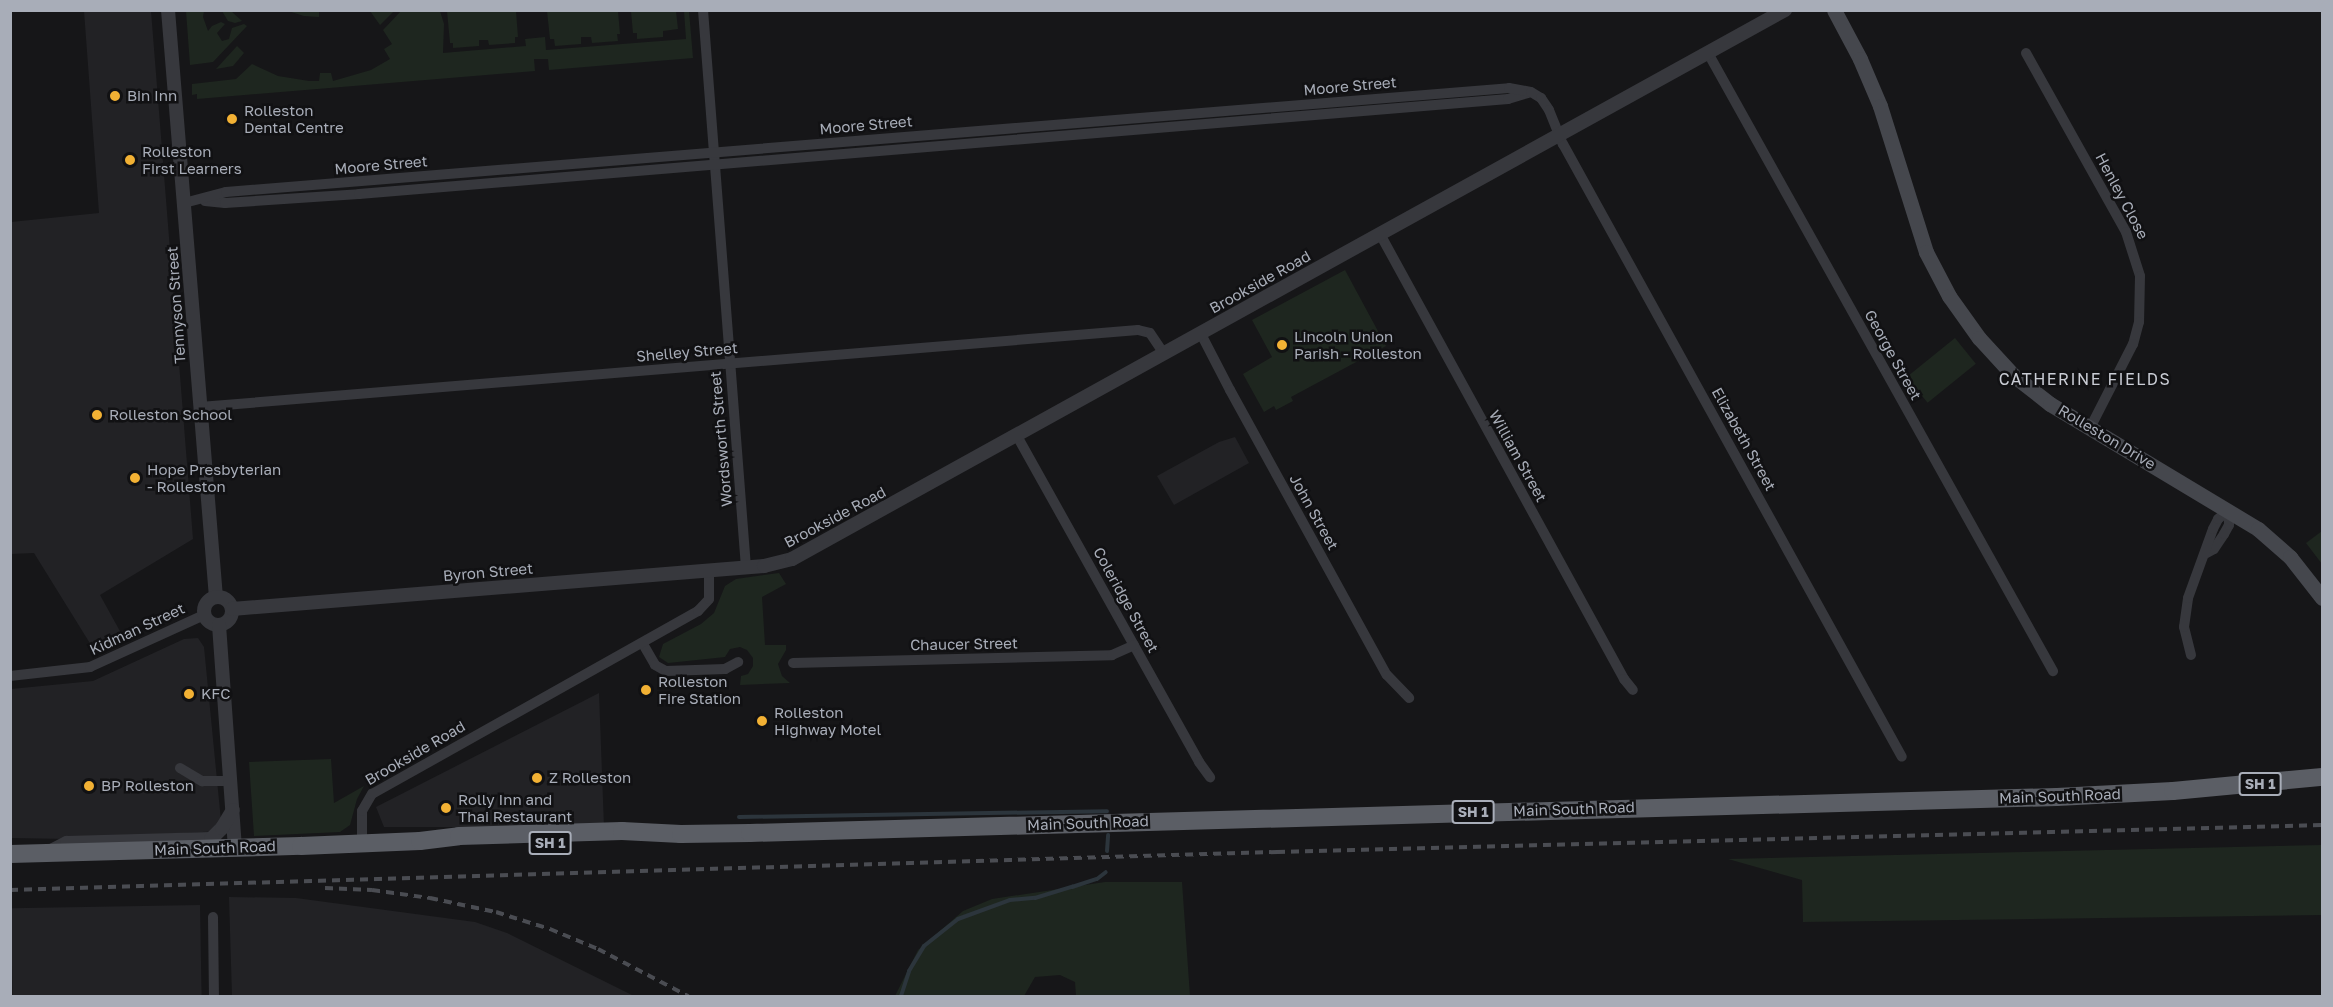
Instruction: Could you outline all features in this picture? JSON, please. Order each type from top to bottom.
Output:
[{"type":"highway","points":[[2196,789],[2213,781],[2322,765]]},
{"type":"highway","name":"Main South Road","points":[[10,854],[362,844],[459,836],[622,831],[681,834],[2057,797],[2196,789],[2322,777]]},
{"type":"main road","name":"Rolleston Drive","points":[[1834,10],[1860,59],[1880,106],[1920,237],[1949,296],[1979,338],[2013,375],[2050,404],[2229,510],[2281,548],[2322,598]]},
{"type":"street","name":"Tennyson Street","points":[[168,10],[216,597]]},
{"type":"street","name":"Wordsworth Street","points":[[704,10],[713,158],[746,567]]},
{"type":"street","name":"Brookside Road","points":[[746,567],[773,565],[801,555],[1785,10]]},
{"type":"street","name":"George Street","points":[[1708,53],[2053,671]]},
{"type":"street","name":"Henley Close","points":[[2026,53],[2126,232],[2140,276],[2139,322],[2133,344],[2090,428]]},
{"type":"street","name":"Moore Street","points":[[184,204],[226,192],[713,158],[1509,88],[1531,92],[1541,98],[1560,135]]},
{"type":"street","name":"Elizabeth Street","points":[[1560,135],[1902,757]]},
{"type":"street","name":"William Street","points":[[1380,234],[1624,679],[1633,690]]},
{"type":"street","name":"Shelley Street","points":[[200,407],[1138,330],[1150,333],[1164,354]]},
{"type":"street","name":"John Street","points":[[1201,334],[1388,675],[1409,698]]},
{"type":"street","name":"Coleridge Street","points":[[1017,436],[1198,762],[1210,777]]},
{"type":"street","points":[[2191,655],[2184,627],[2186,608],[2195,575],[2213,529],[2218,519],[2229,510]]},
{"type":"street","name":"Byron Street","points":[[232,609],[746,567]]},
{"type":"street","name":"Brookside Road","points":[[362,844],[362,811],[369,798],[377,790],[702,609],[710,594],[709,571]]},
{"type":"street","points":[[216,597],[229,601],[232,609],[227,622],[219,625],[210,623],[204,615],[207,601],[216,597]]},
{"type":"street","name":"Kidman Street","points":[[10,676],[90,667],[204,615]]},
{"type":"street","points":[[219,625],[235,848]]},
{"type":"street","points":[[642,644],[655,665],[666,671],[725,669],[738,662]]},
{"type":"street","name":"Chaucer Street","points":[[793,663],[1112,655],[1134,645]]},
{"type":"street","points":[[180,768],[202,781],[230,781]]},
{"type":"street","points":[[45,853],[67,843],[211,840],[233,810]]},
{"type":"street","points":[[213,917],[214,996]]},
{"type":"shaded area","name":"Rolleston School","points":[[84,11],[151,11],[193,539],[100,595],[121,633],[91,645],[34,553],[10,554],[11,222],[99,213]]},
{"type":"shaded area","points":[[186,11],[204,11],[203,17],[208,31],[212,26],[221,22],[225,24],[217,33],[222,41],[229,39],[232,28],[244,24],[247,26],[213,62],[190,65]]},
{"type":"shaded area","points":[[222,11],[231,11],[242,21],[235,23],[228,21]]},
{"type":"shaded area","points":[[288,11],[319,11],[319,17],[304,16]]},
{"type":"shaded area","points":[[370,11],[394,11],[380,25]]},
{"type":"shaded area","points":[[401,11],[440,11],[444,24],[443,53],[526,46],[525,39],[545,37],[546,50],[686,39],[684,11],[689,11],[693,58],[549,70],[548,59],[534,59],[535,71],[197,99],[197,94],[192,95],[192,84],[236,79],[252,64],[278,76],[309,81],[319,81],[320,73],[331,73],[333,81],[371,70],[390,59],[384,49],[392,44],[383,30]]},
{"type":"shaded area","points":[[447,11],[516,11],[518,37],[515,37],[515,43],[489,45],[488,40],[479,40],[479,46],[453,48],[453,43],[450,43]]},
{"type":"shaded area","points":[[547,11],[618,11],[620,34],[617,34],[618,41],[592,43],[591,37],[581,37],[581,44],[555,46],[554,39],[550,39]]},
{"type":"shaded area","points":[[631,11],[676,11],[678,29],[663,31],[663,37],[637,39],[637,33],[633,33]]},
{"type":"shaded area","points":[[237,46],[244,53],[233,66],[216,69]]},
{"type":"shaded area","points":[[1345,270],[1386,346],[1291,397],[1293,401],[1276,410],[1274,406],[1264,412],[1243,374],[1272,357],[1252,320]]},
{"type":"shaded area","points":[[1955,338],[1976,364],[1928,403],[1907,377]]},
{"type":"shaded area","points":[[1235,437],[1249,463],[1174,505],[1157,476],[1219,442]]},
{"type":"shaded area","points":[[2322,531],[2322,564],[2306,543]]},
{"type":"shaded area","points":[[779,573],[786,584],[762,597],[765,645],[786,645],[786,650],[778,664],[782,676],[790,683],[740,685],[741,676],[748,674],[753,666],[753,658],[747,650],[740,647],[730,649],[725,657],[668,663],[659,657],[663,644],[701,624],[714,613],[725,586],[736,579]]},
{"type":"shaded area","points":[[198,638],[204,647],[222,831],[69,839],[11,838],[11,689],[93,681],[184,639]]},
{"type":"shaded area","points":[[599,693],[604,827],[384,827],[376,807]]},
{"type":"shaded area","points":[[331,759],[334,803],[364,786],[357,799],[350,825],[340,832],[254,836],[249,762]]},
{"type":"shaded area","points":[[2322,845],[2322,915],[1803,922],[1802,880],[1728,859]]},
{"type":"shaded area","points":[[1105,882],[1182,882],[1190,996],[1076,996],[1075,982],[1060,975],[1035,977],[1024,996],[895,996],[918,950],[963,911],[992,899]]},
{"type":"shaded area","points":[[229,897],[296,898],[475,922],[507,933],[634,996],[232,996]]},
{"type":"shaded area","points":[[200,905],[202,996],[13,996],[11,908]]},
{"type":"waterway","points":[[739,817],[1107,811]]},
{"type":"waterway","points":[[1107,851],[1108,835]]},
{"type":"waterway","points":[[901,996],[909,971],[924,946],[958,919],[1010,900],[1035,898],[1072,887],[1097,879],[1106,872]]},
{"type":"railway","points":[[10,890],[1277,852],[2322,825]]},
{"type":"railway","points":[[325,888],[372,890],[430,898],[496,912],[550,929],[598,949],[688,996]]},
{"type":"place","name":"Bin Inn","points":[[115,96]]},
{"type":"place","name":"Rolleston Dental Centre","points":[[232,119]]},
{"type":"place","name":"Rolleston First Learners","points":[[130,160]]},
{"type":"place","name":"Lincoln Union Parish - Rolleston","points":[[1282,345]]},
{"type":"place","name":"Rolleston School","points":[[97,415]]},
{"type":"place","name":"Hope Presbyterian - Rolleston","points":[[135,478]]},
{"type":"place","name":"Rolleston Fire Station","points":[[646,690]]},
{"type":"place","name":"KFC","points":[[189,694]]},
{"type":"place","name":"Rolleston Highway Motel","points":[[762,721]]},
{"type":"place","name":"Z Rolleston","points":[[537,778]]},
{"type":"place","name":"BP Rolleston","points":[[89,786]]},
{"type":"place","name":"Rolly Inn and Thai Restaurant","points":[[446,808]]},
{"type":"district","name":"CATHERINE FIELDS","points":[[2085,379]]}]
